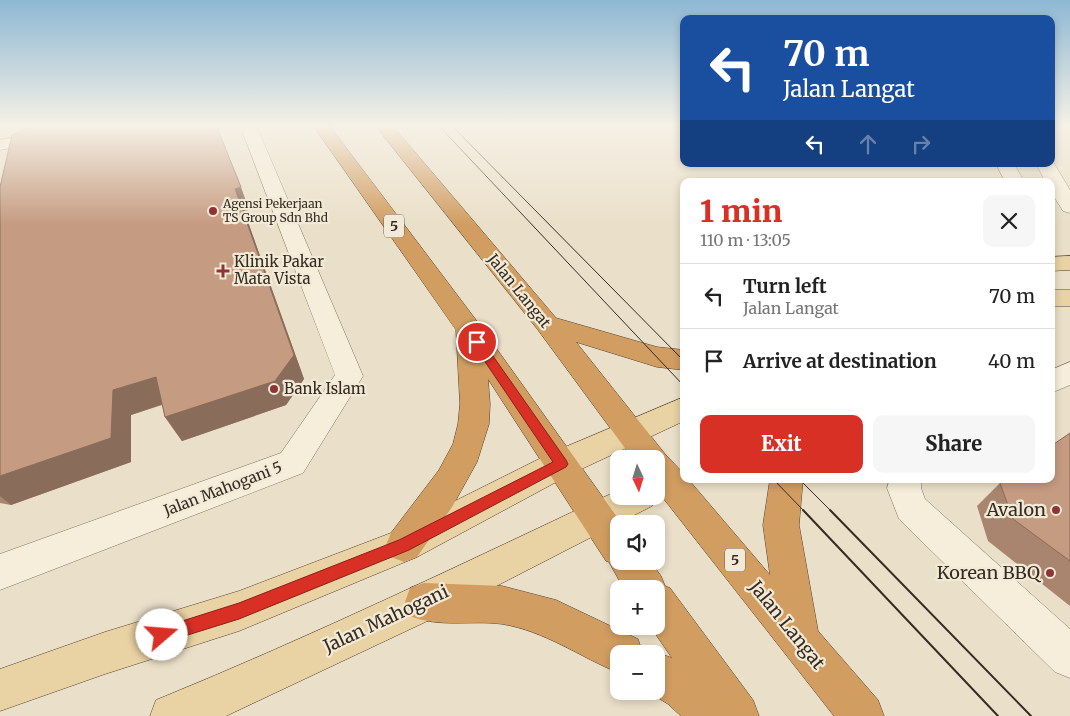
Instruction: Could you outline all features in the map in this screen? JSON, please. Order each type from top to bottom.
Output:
[{"type":"highway","name":"5","points":[[345,158],[467,326],[610,535]]},
{"type":"highway","name":"Jalan Langat","points":[[411,158],[547,324],[642,450]]},
{"type":"highway","points":[[547,324],[657,357],[680,360]]},
{"type":"highway","points":[[404,545],[452,479],[470,443],[475,406],[474,377],[467,326]]},
{"type":"highway","name":"Jalan Langat","points":[[665,483],[799,639],[862,716]]},
{"type":"highway","points":[[786,483],[781,525],[799,639]]},
{"type":"highway","points":[[424,602],[502,605],[556,620],[610,647]]},
{"type":"highway","points":[[665,615],[737,716]]},
{"type":"highway","points":[[665,678],[683,689],[714,716]]},
{"type":"main road","points":[[1055,264],[1070,263]]},
{"type":"main road","points":[[1055,298],[1070,298]]},
{"type":"main road","points":[[0,690],[105,653],[239,611],[404,545],[562,464],[680,410]]},
{"type":"main road","name":"Jalan Mahogani","points":[[172,716],[206,703],[424,602],[598,517],[617,505]]},
{"type":"street","name":"Jalan Mahogani 5","points":[[0,572],[292,462],[349,376],[261,158]]},
{"type":"street","points":[[1047,167],[1053,178]]},
{"type":"street","points":[[1055,181],[1070,207]]},
{"type":"street","points":[[1055,381],[1070,372]]},
{"type":"street","points":[[905,483],[904,488],[911,508],[1070,657]]},
{"type":"building","points":[[7,158],[229,158],[241,187],[235,189],[294,355],[275,381],[165,417],[156,377],[113,390],[111,438],[0,476],[0,187]]},
{"type":"building","points":[[1070,433],[1070,561],[1013,519],[1000,483],[1055,483],[1055,443]]},
{"type":"tram line","points":[[469,158],[680,382]]},
{"type":"tram line","points":[[484,158],[680,357]]},
{"type":"tram line","points":[[777,483],[804,511]]},
{"type":"tram line","points":[[803,483],[830,510]]},
{"type":"tram line","points":[[803,510],[998,716]]},
{"type":"tram line","points":[[830,510],[1031,716]]},
{"type":"place","name":"Agensi Pekerjaan TS Group Sdn Bhd","points":[[213,211]]},
{"type":"place","name":"Klinik Pakar Mata Vista","points":[[223,271]]},
{"type":"place","name":"Bank Islam","points":[[274,389]]},
{"type":"place","name":"Avalon","points":[[1056,510]]},
{"type":"place","name":"Korean BBQ","points":[[1050,573]]},
{"type":"route","points":[[162,635],[239,611],[404,545],[562,464],[477,342]]}]
